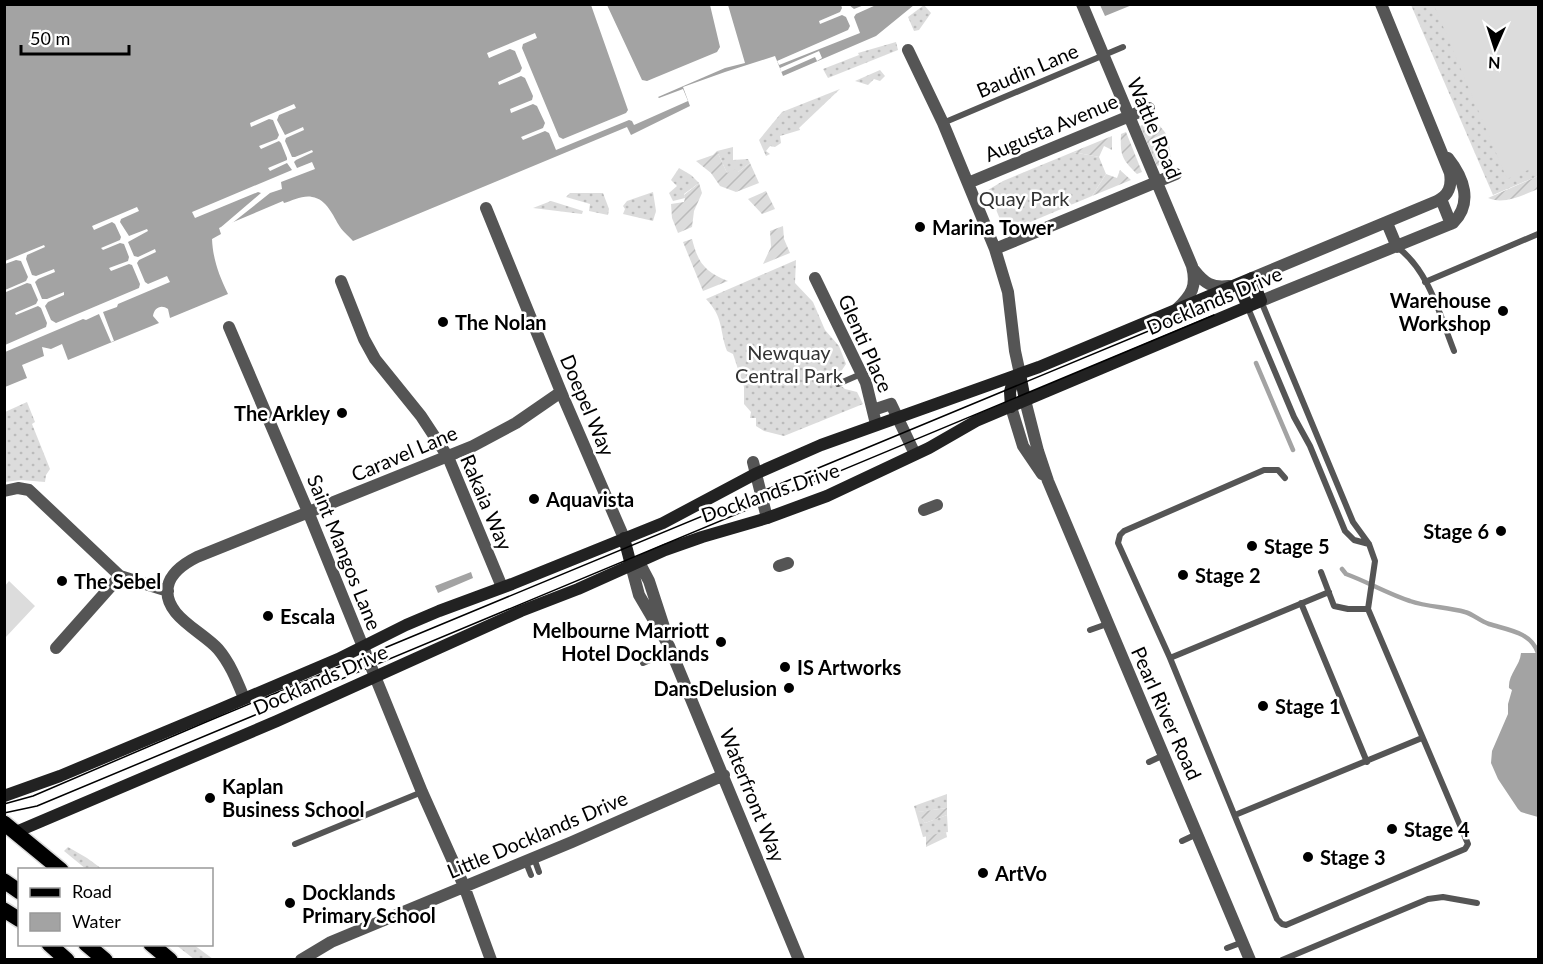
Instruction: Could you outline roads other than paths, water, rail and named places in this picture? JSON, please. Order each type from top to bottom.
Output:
[{"type":"main road","points":[[8,830],[58,868]]},
{"type":"main road","points":[[4,881],[18,891]]},
{"type":"main road","points":[[4,910],[18,919]]},
{"type":"main road","points":[[50,946],[67,960]]},
{"type":"main road","points":[[87,946],[105,960]]},
{"type":"main road","points":[[153,946],[170,960]]},
{"type":"street","name":"Wattle Road","points":[[1082,4],[1192,266],[1195,282],[1192,293],[1174,312]]},
{"type":"street","points":[[1384,8],[1440,145],[1451,182],[1448,192],[1441,199],[1451,224],[1463,209],[1465,190],[1460,174],[1440,145]]},
{"type":"street","name":"Pearl River Road","points":[[908,50],[942,121],[995,249],[1008,292],[1017,375],[1048,482],[1250,960]]},
{"type":"street","name":"Augusta Avenue","points":[[968,183],[1149,108]]},
{"type":"street","points":[[995,249],[1176,174]]},
{"type":"street","name":"Docklands Drive","points":[[4,796],[60,776],[244,698],[431,614],[672,519],[754,468],[1017,375],[1174,312],[1441,199]]},
{"type":"street","name":"Doepel Way","points":[[486,208],[517,287],[624,538]]},
{"type":"street","points":[[1387,223],[1397,247]]},
{"type":"street","name":"Docklands Drive","points":[[8,830],[375,677],[521,611],[578,589],[635,563],[693,540],[767,518],[827,496],[915,454],[964,427],[1025,400],[1451,224]]},
{"type":"street","name":"Wattle Road","points":[[1192,266],[1204,282],[1211,286],[1235,285]]},
{"type":"street","points":[[1252,278],[1261,301]]},
{"type":"street","name":"Glenti Place","points":[[815,279],[870,393],[876,424]]},
{"type":"street","name":"Rakaia Way","points":[[340,281],[364,339],[375,359],[420,416],[448,457],[502,587]]},
{"type":"street","points":[[1235,285],[1248,307]]},
{"type":"street","name":"Saint Mangos Lane","points":[[230,327],[422,792],[464,886],[491,960]]},
{"type":"street","name":"Pearl River Road","points":[[1017,375],[1010,393],[1016,427],[1026,452],[1048,482]]},
{"type":"street","name":"Caravel Lane","points":[[168,591],[169,582],[175,574],[192,560],[448,457],[516,423],[561,392]]},
{"type":"street","points":[[873,410],[891,404],[915,454]]},
{"type":"street","points":[[754,468],[767,518]]},
{"type":"street","points":[[4,491],[24,489],[39,499],[120,576],[168,591],[173,609],[209,640],[223,656],[244,698]]},
{"type":"street","points":[[924,510],[937,505]]},
{"type":"street","name":"Waterfront Way","points":[[624,538],[635,563],[649,581],[670,648],[799,960]]},
{"type":"street","points":[[56,648],[120,576]]},
{"type":"street","name":"Little Docklands Drive","points":[[301,960],[331,942],[724,775]]},
{"type":"lane","name":"Baudin Lane","points":[[942,121],[1123,47]]},
{"type":"lane","points":[[1425,282],[1539,234]]},
{"type":"lane","points":[[1397,247],[1412,261],[1425,282],[1454,351]]},
{"type":"lane","points":[[1261,301],[1353,522],[1369,544],[1375,557],[1368,609],[1468,844],[1467,848],[1291,924],[1282,924],[1277,919],[1170,658],[1118,543],[1124,531],[1264,470],[1278,470],[1285,478]]},
{"type":"lane","points":[[1248,307],[1345,531],[1356,541],[1369,544]]},
{"type":"lane","points":[[838,384],[862,374]]},
{"type":"lane","points":[[1294,415],[1306,410]]},
{"type":"lane","points":[[1321,572],[1335,606],[1348,609],[1368,609]]},
{"type":"lane","points":[[1170,658],[1329,592]]},
{"type":"lane","points":[[1301,603],[1366,762]]},
{"type":"lane","points":[[1090,630],[1107,624]]},
{"type":"lane","points":[[643,663],[670,648]]},
{"type":"lane","points":[[1235,815],[1422,738]]},
{"type":"lane","points":[[1149,762],[1164,754]]},
{"type":"lane","points":[[295,844],[422,792]]},
{"type":"lane","points":[[1182,841],[1198,834]]},
{"type":"lane","points":[[529,859],[539,872]]},
{"type":"lane","points":[[529,859],[531,876]]},
{"type":"lane","points":[[1282,960],[1428,899],[1443,897],[1477,903]]},
{"type":"lane","points":[[1227,948],[1243,942]]},
{"type":"water","points":[[5,5],[914,5],[876,36],[783,76],[775,56],[683,87],[690,106],[631,135],[627,127],[353,241],[341,229],[326,204],[317,198],[298,198],[284,203],[283,201],[219,228],[221,234],[212,239],[217,267],[228,294],[170,318],[168,309],[158,308],[153,316],[159,323],[68,360],[62,344],[51,349],[42,347],[44,356],[22,365],[27,378],[5,387]]},
{"type":"water","points":[[1100,5],[1132,5],[1105,16]]},
{"type":"water","points":[[471,572],[473,578],[438,593],[435,586]]},
{"type":"water","points":[[1521,653],[1538,653],[1538,817],[1518,809],[1498,779],[1491,763],[1492,751],[1508,714],[1512,690],[1509,688],[1510,678]]},
{"type":"waterway","points":[[1256,363],[1293,450]]},
{"type":"waterway","points":[[1342,569],[1346,574],[1402,598],[1423,605],[1465,612],[1489,624],[1518,633],[1530,640],[1538,653]]},
{"type":"tram line","points":[[4,804],[33,796],[1204,308]]},
{"type":"tram line","points":[[4,813],[37,806],[1214,315]]},
{"type":"place","name":"Marina Tower","points":[[920,227]]},
{"type":"place","name":"Warehouse Workshop","points":[[1503,311]]},
{"type":"place","name":"The Nolan","points":[[443,322]]},
{"type":"place","name":"The Arkley","points":[[342,413]]},
{"type":"place","name":"Aquavista","points":[[534,499]]},
{"type":"place","name":"Stage 6","points":[[1501,531]]},
{"type":"place","name":"Stage 5","points":[[1252,546]]},
{"type":"place","name":"Stage 2","points":[[1183,575]]},
{"type":"place","name":"The Sebel","points":[[62,581]]},
{"type":"place","name":"Escala","points":[[268,616]]},
{"type":"place","name":"Melbourne Marriott Hotel Docklands","points":[[721,642]]},
{"type":"place","name":"IS Artworks","points":[[785,667]]},
{"type":"place","name":"DansDelusion","points":[[789,688]]},
{"type":"place","name":"Stage 1","points":[[1263,706]]},
{"type":"place","name":"Kaplan Business School","points":[[210,798]]},
{"type":"place","name":"Stage 4","points":[[1392,829]]},
{"type":"place","name":"Stage 3","points":[[1308,857]]},
{"type":"place","name":"ArtVo","points":[[983,873]]},
{"type":"place","name":"Docklands Primary School","points":[[290,903]]},
{"type":"park label","name":"Quay Park","points":[[1024,198]]},
{"type":"park label","name":"Newquay Central Park","points":[[789,364]]}]
